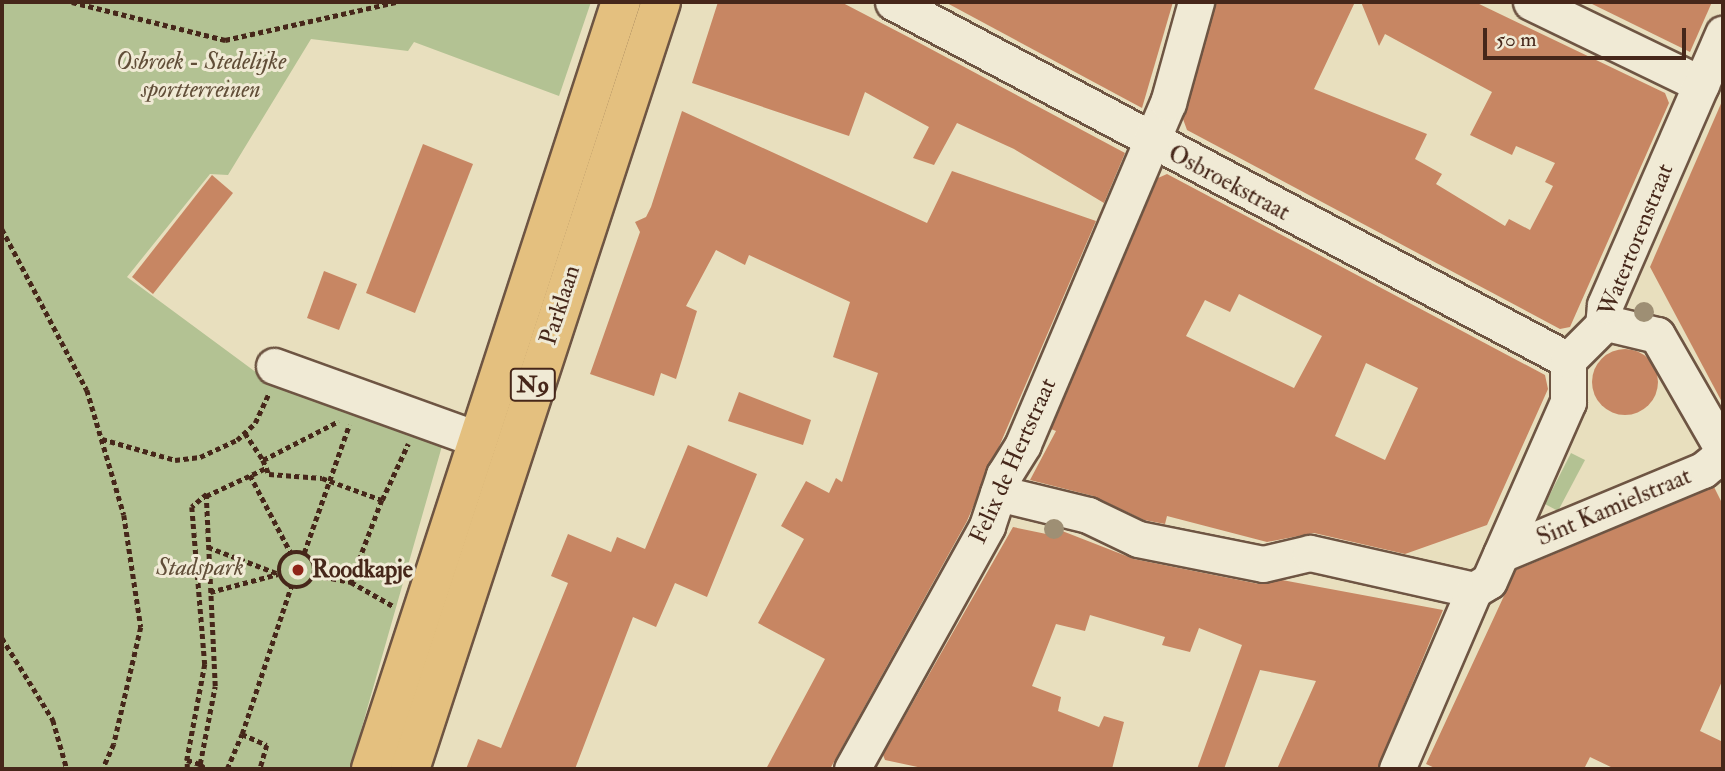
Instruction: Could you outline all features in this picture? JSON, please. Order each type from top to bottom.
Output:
[{"type":"main road","name":"Parklaan","points":[[371,769],[621,2]]},
{"type":"main road","name":"Parklaan","points":[[410,769],[661,2]]},
{"type":"street","name":"Osbroekstraat","points":[[893,2],[1151,142],[1568,360]]},
{"type":"street","name":"Felix de Hertstraat","points":[[853,769],[986,526],[1168,103],[1196,2]]},
{"type":"street","points":[[1531,2],[1701,84]]},
{"type":"street","name":"Watertorenstraat","points":[[1568,360],[1603,326],[1605,306],[1723,34]]},
{"type":"street","name":"Watertorenstraat","points":[[1615,325],[1657,335],[1723,452]]},
{"type":"street","points":[[1397,769],[1474,590],[1489,581],[1568,402],[1568,360]]},
{"type":"street","points":[[275,366],[477,439]]},
{"type":"street","name":"Sint Kamielstraat","points":[[1501,554],[1703,470],[1723,452]]},
{"type":"street","points":[[998,493],[1088,515],[1138,540],[1263,564],[1310,553],[1474,590]]},
{"type":"path","points":[[72,2],[225,40],[397,2]]},
{"type":"path","points":[[2,229],[87,390],[124,515],[141,627],[114,744],[103,769]]},
{"type":"path","points":[[101,439],[175,460],[200,457],[245,433],[268,394],[275,366]]},
{"type":"path","points":[[263,460],[351,419],[304,553]]},
{"type":"path","points":[[245,433],[269,474],[330,480],[382,500]]},
{"type":"path","points":[[351,582],[382,500],[410,440]]},
{"type":"path","points":[[187,769],[205,664],[192,507],[207,494],[267,468]]},
{"type":"path","points":[[250,475],[291,552]]},
{"type":"path","points":[[200,764],[215,686],[207,547],[207,494]]},
{"type":"path","points":[[207,547],[279,573],[290,587]]},
{"type":"path","points":[[291,552],[304,553],[312,560],[315,575]]},
{"type":"path","points":[[210,592],[279,573],[291,552]]},
{"type":"path","points":[[315,575],[351,582],[406,613]]},
{"type":"path","points":[[290,587],[302,587],[315,575]]},
{"type":"path","points":[[228,769],[290,587]]},
{"type":"path","points":[[2,638],[53,720],[67,769]]},
{"type":"path","points":[[242,734],[267,746],[260,769]]},
{"type":"path","points":[[187,760],[206,769]]},
{"type":"path","points":[[151,769],[168,769]]},
{"type":"green space","name":"Stadspark","points":[[2,2],[591,2],[559,96],[414,42],[408,51],[311,39],[228,175],[210,174],[127,277],[265,379],[444,439],[350,769],[2,769]]},
{"type":"green space","points":[[1571,453],[1585,460],[1558,511],[1545,504]]},
{"type":"building","points":[[718,2],[841,2],[914,40],[1125,153],[1104,203],[1014,149],[957,123],[934,165],[913,158],[929,127],[865,92],[849,136],[692,83]]},
{"type":"building","points":[[945,2],[1173,2],[1142,108]]},
{"type":"building","points":[[1216,2],[1355,2],[1314,89],[1427,134],[1415,159],[1442,174],[1436,184],[1505,226],[1509,219],[1530,230],[1553,186],[1545,182],[1555,163],[1516,146],[1512,155],[1470,135],[1492,92],[1385,34],[1379,46],[1361,2],[1475,2],[1665,93],[1669,103],[1570,327],[1560,329],[1187,130],[1183,119]]},
{"type":"building","points":[[1588,2],[1712,2],[1690,52]]},
{"type":"building","points":[[1723,99],[1723,404],[1650,267]]},
{"type":"building","points":[[682,111],[927,223],[952,171],[1096,221],[967,521],[830,769],[766,769],[825,659],[758,623],[804,539],[781,526],[806,481],[829,493],[836,478],[842,482],[878,373],[833,357],[850,302],[749,255],[745,265],[716,250],[686,306],[697,311],[676,379],[661,373],[654,396],[590,374],[640,232],[635,222],[646,217],[651,207]]},
{"type":"building","points":[[423,144],[473,164],[415,313],[366,293]]},
{"type":"building","points":[[1167,174],[1545,375],[1548,389],[1487,525],[1405,554],[1314,533],[1267,542],[1167,516],[1165,524],[1144,520],[1093,496],[1030,480],[1056,431],[1051,429],[1158,178]],"holes":[[[1239,294],[1322,336],[1294,388],[1186,336],[1205,300],[1230,312]],[[1366,363],[1418,388],[1385,460],[1335,436]]]},
{"type":"building","points":[[212,175],[233,193],[153,294],[132,277]]},
{"type":"building","points":[[324,271],[357,284],[339,330],[307,318]]},
{"type":"building","points":[[1625,349],[1638,351],[1653,364],[1658,382],[1656,395],[1643,410],[1625,415],[1612,413],[1597,400],[1592,382],[1594,369],[1607,354]]},
{"type":"building","points":[[739,392],[811,420],[803,445],[728,421]]},
{"type":"building","points":[[688,445],[757,474],[707,597],[675,583],[656,627],[633,617],[575,769],[466,769],[478,739],[501,748],[568,583],[551,576],[568,534],[611,552],[617,537],[645,549]]},
{"type":"building","points":[[1714,487],[1723,505],[1723,679],[1700,731],[1723,742],[1723,769],[1615,769],[1590,757],[1584,769],[1437,769],[1426,764],[1516,570]]},
{"type":"building","points":[[1013,527],[1056,536],[1052,527],[1134,559],[1259,584],[1282,580],[1443,610],[1377,769],[1277,769],[1316,681],[1260,670],[1224,769],[1197,769],[1242,645],[1199,628],[1190,652],[1162,645],[1165,637],[1090,615],[1085,631],[1056,624],[1032,686],[1061,697],[1058,711],[1099,727],[1104,716],[1124,722],[1112,769],[927,769],[885,760],[883,755]]},
{"type":"place","name":"Roodkapje","points":[[298,570]]},
{"type":"park label","name":"Osbroek - Stedelijke sportterreinen","points":[[201,76]]}]
